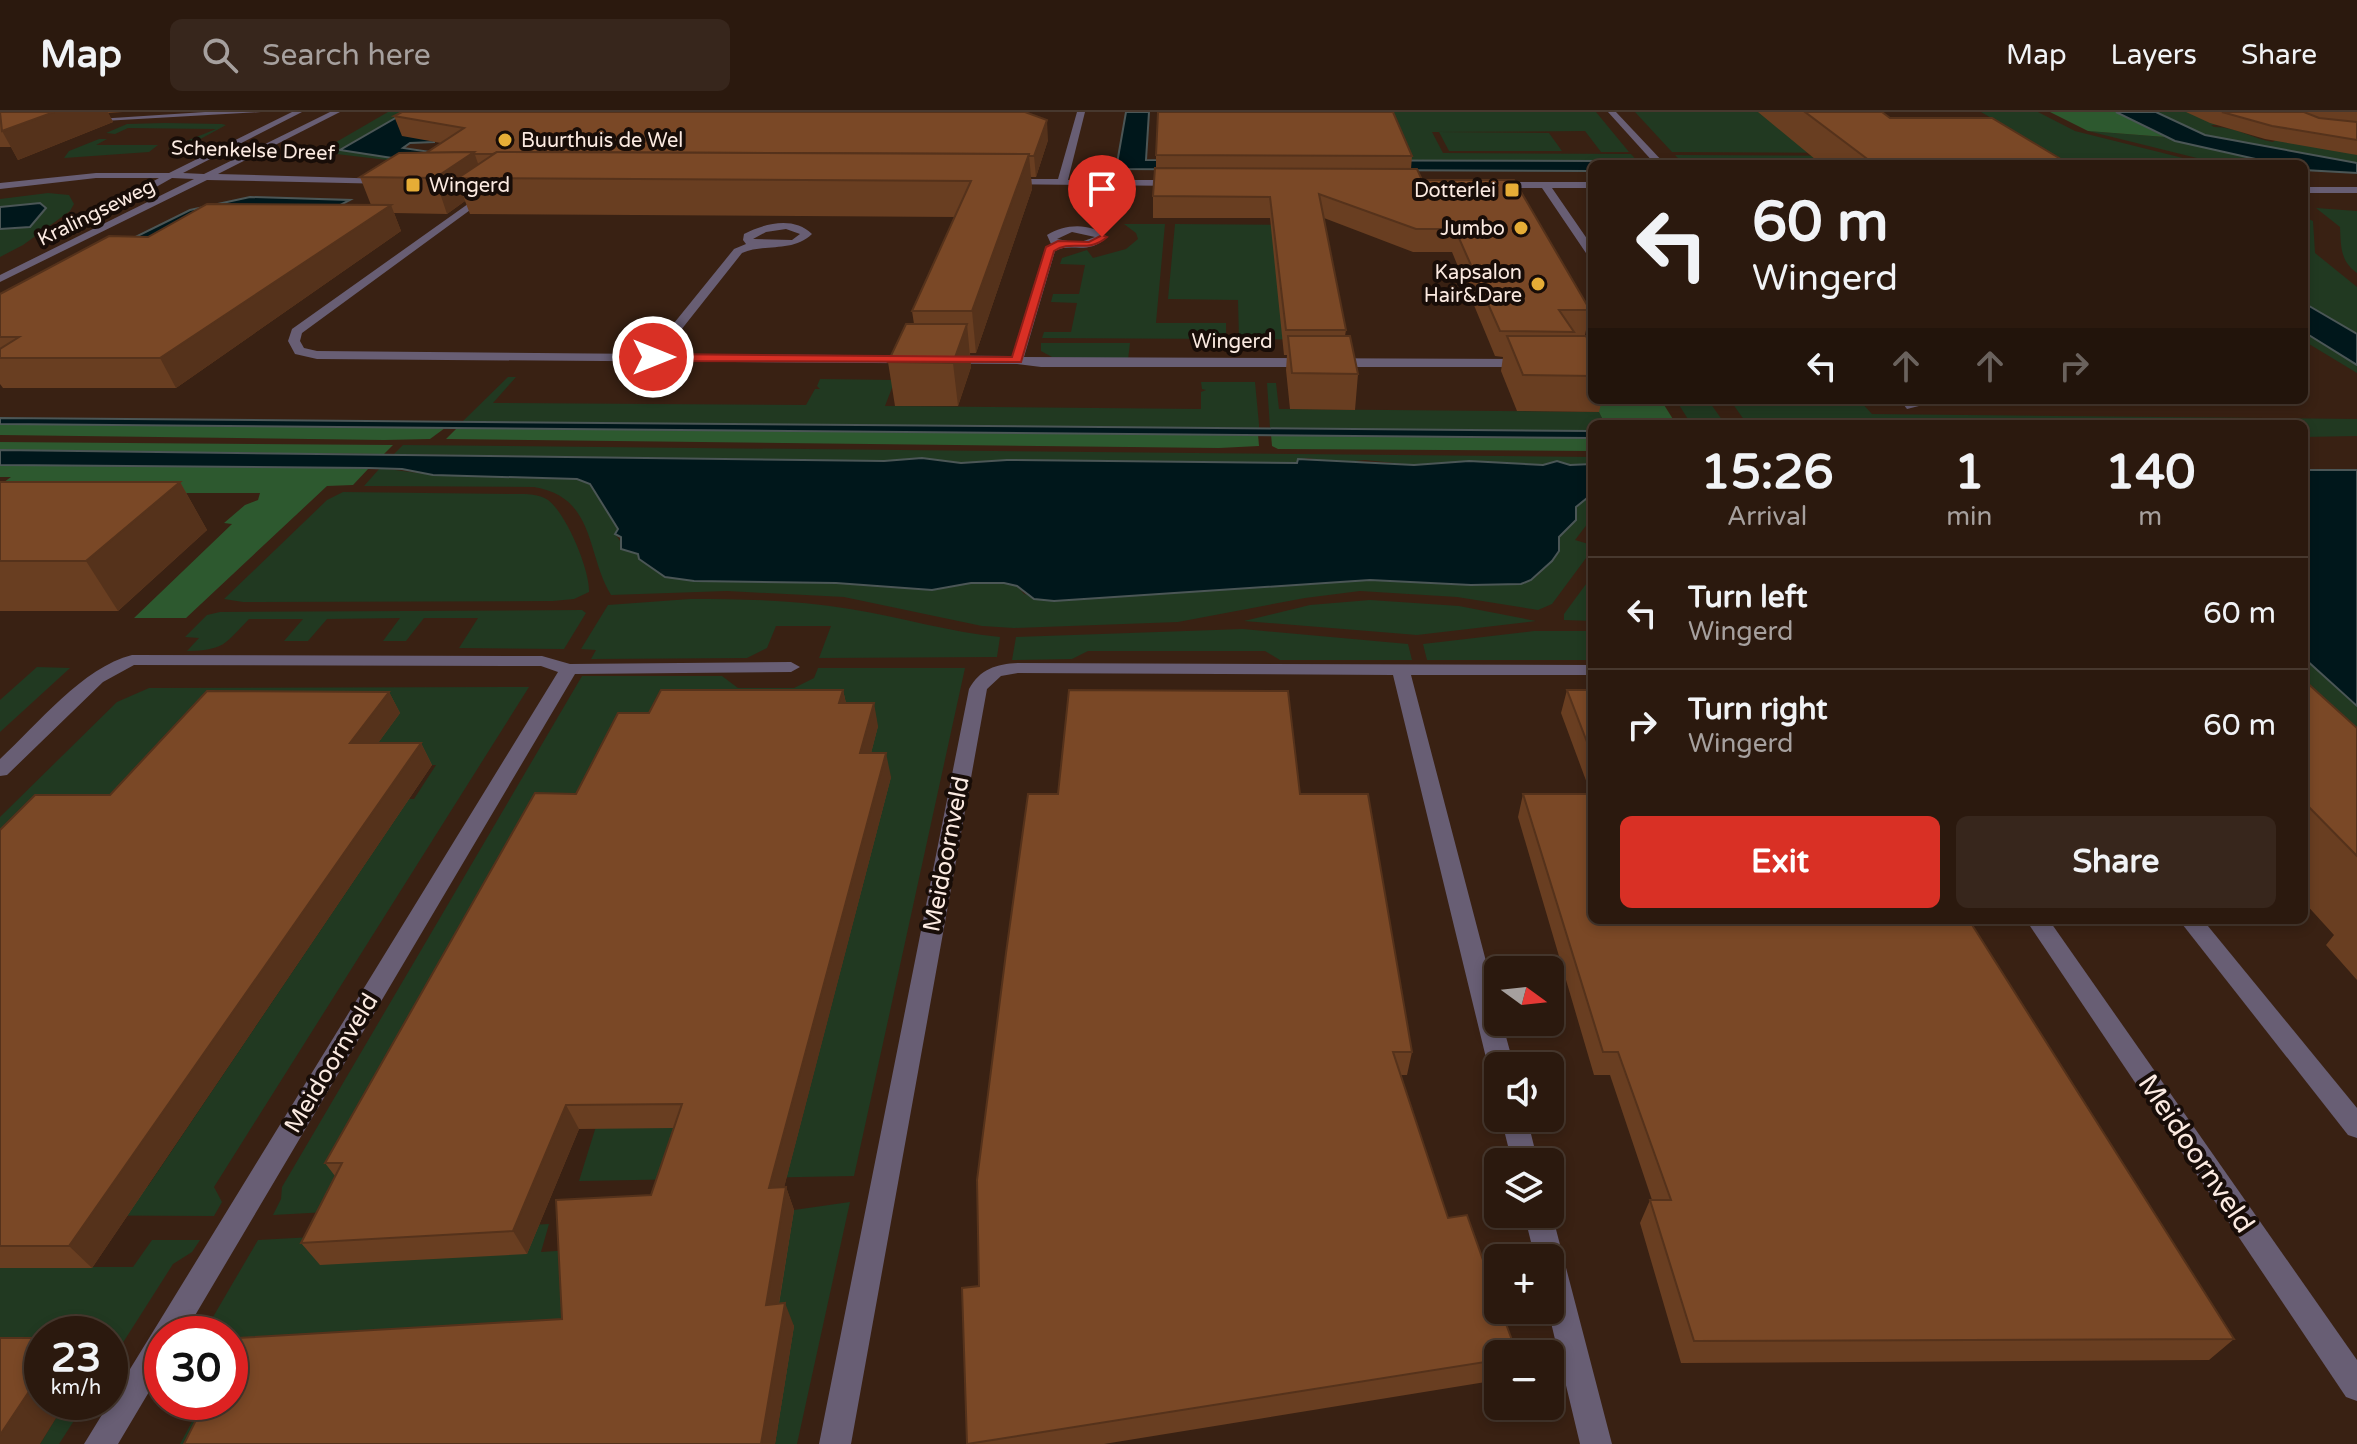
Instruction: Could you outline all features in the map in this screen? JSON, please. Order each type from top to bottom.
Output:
[{"type":"street","points":[[72,120],[257,112]]},
{"type":"street","name":"Kralingseweg","points":[[0,279],[123,201],[298,112]]},
{"type":"street","name":"Kralingseweg","points":[[0,279],[336,112]]},
{"type":"street","points":[[1062,183],[1081,112]]},
{"type":"street","points":[[1612,112],[1656,160]]},
{"type":"street","name":"Schenkelse Dreef","points":[[0,177],[77,167],[253,167]]},
{"type":"street","name":"Schenkelse Dreef","points":[[0,186],[67,178],[206,177],[332,183],[398,178],[321,170]]},
{"type":"street","points":[[998,182],[1186,183]]},
{"type":"street","points":[[1482,185],[1588,185]]},
{"type":"street","points":[[1545,185],[1588,248]]},
{"type":"street","name":"Wingerd","points":[[496,187],[296,332],[294,341],[299,351],[317,355],[1017,360],[1072,363],[1549,364]]},
{"type":"street","points":[[2308,190],[2357,190]]},
{"type":"street","points":[[653,357],[738,251],[754,244]]},
{"type":"street","points":[[1017,360],[1050,249],[1058,244]]},
{"type":"street","points":[[0,770],[97,678],[115,666],[132,660],[542,661],[569,669],[791,667]]},
{"type":"street","name":"Meidoornveld","points":[[835,1444],[982,680],[993,673],[1018,668],[1588,670]]},
{"type":"street","name":"Meidoornveld","points":[[178,1316],[569,669]]},
{"type":"street","points":[[1401,671],[1497,1052]]},
{"type":"street","name":"Meidoornveld","points":[[2040,924],[2357,1386]]},
{"type":"street","points":[[2193,924],[2357,1127]]},
{"type":"street","points":[[1564,1315],[1596,1444]]},
{"type":"street","points":[[100,1444],[144,1372]]},
{"type":"green space","points":[[388,112],[406,112],[340,149],[396,161],[319,152]]},
{"type":"green space","points":[[1301,112],[1596,112],[1629,152],[1601,152],[1585,131],[1432,132],[1443,153],[1631,154],[1636,160],[1588,161],[1397,161]]},
{"type":"green space","points":[[1635,112],[1781,112],[1858,153],[1672,152]]},
{"type":"green space","points":[[1981,112],[2038,112],[2075,131],[2191,160],[2063,160]]},
{"type":"green space","points":[[2050,112],[2116,112],[2165,137],[2088,131]]},
{"type":"green space","points":[[2156,112],[2196,112],[2224,125],[2211,125],[2214,127],[2273,142],[2277,139],[2357,153],[2357,163],[2205,135]]},
{"type":"green space","points":[[127,124],[226,125],[193,143],[167,149],[216,129],[128,128],[115,134],[106,133]]},
{"type":"green space","points":[[2088,131],[2165,137],[2261,160],[2205,160]]},
{"type":"green space","points":[[1439,132],[1549,133],[1562,151],[1449,151]]},
{"type":"green space","points":[[99,139],[107,139],[96,145],[158,145],[149,152],[64,158],[69,151]]},
{"type":"green space","points":[[1675,155],[1884,156],[1952,160],[1680,160]]},
{"type":"green space","points":[[48,193],[69,195],[74,204],[70,211],[23,245],[0,257],[0,229],[26,225],[46,208],[28,204],[0,207],[0,199]]},
{"type":"green space","points":[[2316,208],[2357,211],[2357,273],[2344,258],[2340,227]]},
{"type":"green space","points":[[2308,219],[2313,221],[2315,253],[2357,287],[2357,373],[2308,343]]},
{"type":"green space","points":[[1124,224],[1165,224],[1156,323],[1226,323],[1226,339],[1042,338],[1044,332],[1071,332],[1077,303],[1051,302],[1053,294],[1079,294],[1085,265],[1060,264],[1062,258],[1087,250],[1093,258],[1126,249],[1138,239],[1136,233]]},
{"type":"green space","points":[[1175,224],[1314,225],[1340,340],[1239,339],[1238,300],[1168,299]]},
{"type":"green space","points":[[1041,343],[1130,343],[1128,360],[1052,357],[1041,351]]},
{"type":"green space","points":[[508,377],[516,377],[493,403],[806,405],[815,389],[820,389],[817,386],[820,379],[895,380],[885,406],[1201,409],[1201,392],[1206,390],[1202,389],[1201,382],[1255,382],[1259,428],[462,422]]},
{"type":"green space","points":[[1267,383],[1276,383],[1279,409],[1599,412],[1603,420],[1588,420],[1588,431],[1270,428]]},
{"type":"green space","points":[[1595,404],[1664,404],[1674,420],[1603,420]]},
{"type":"green space","points":[[1678,404],[1711,404],[1722,420],[1688,420]]},
{"type":"green space","points":[[1733,404],[1863,404],[1872,414],[2357,419],[2357,436],[2308,437],[2308,420],[1744,420]]},
{"type":"green space","points":[[0,424],[445,428],[430,439],[384,440],[0,435]]},
{"type":"green space","points":[[457,428],[1258,434],[1259,446],[446,439]]},
{"type":"green space","points":[[1271,434],[1588,438],[1588,451],[1278,449],[1272,446]]},
{"type":"green space","points":[[0,442],[393,445],[384,454],[0,450]]},
{"type":"green space","points":[[403,445],[1588,457],[1588,464],[1469,461],[1414,465],[1365,460],[1335,463],[1308,458],[1297,463],[1007,460],[961,463],[922,458],[884,461],[394,454]]},
{"type":"green space","points":[[0,465],[369,468],[353,485],[327,486],[186,618],[134,618],[232,524],[224,523],[245,505],[258,500],[260,493],[166,493],[0,485],[11,477],[0,477]]},
{"type":"green space","points":[[380,468],[433,475],[588,481],[618,530],[615,534],[628,552],[639,554],[639,559],[665,577],[694,581],[836,583],[932,590],[971,583],[1004,583],[1017,586],[1024,594],[1054,601],[1370,580],[1489,585],[1537,576],[1552,561],[1559,537],[1576,520],[1576,506],[1588,497],[1588,523],[1575,540],[1588,544],[1588,555],[1552,604],[1538,610],[1457,597],[1360,591],[1178,622],[1014,628],[982,626],[844,597],[727,591],[611,595],[579,515],[569,502],[554,493],[534,487],[364,486]]},
{"type":"green space","points":[[343,492],[537,495],[555,507],[576,543],[586,570],[589,592],[574,599],[553,601],[243,602],[224,599],[327,500]]},
{"type":"green space","points":[[1588,581],[1588,621],[1564,620],[1564,614]]},
{"type":"green space","points":[[690,599],[770,601],[869,612],[1000,637],[997,657],[819,658],[831,626],[776,626],[767,648],[747,658],[591,659],[596,650],[581,649],[608,605]]},
{"type":"green space","points":[[1370,600],[1459,606],[1536,621],[1417,635],[1244,621],[1310,605]]},
{"type":"green space","points":[[582,610],[586,613],[564,649],[459,648],[478,618],[424,618],[406,641],[383,641],[400,618],[327,619],[308,641],[284,641],[303,619],[249,619],[228,640],[209,649],[187,651],[199,638],[185,637],[207,615],[220,612]]},
{"type":"green space","points":[[1243,629],[1408,644],[1412,660],[1280,660],[1265,651],[1088,651],[1072,659],[1012,660],[1016,637]]},
{"type":"green space","points":[[1534,631],[1588,631],[1588,660],[1427,660],[1423,644]]},
{"type":"green space","points":[[2308,662],[2357,706],[2357,740],[2308,695]]},
{"type":"green space","points":[[37,667],[70,668],[0,732],[0,700]]},
{"type":"green space","points":[[818,668],[965,668],[854,1176],[579,1181],[695,808],[549,1200],[273,1215],[281,1199],[282,1187],[582,676],[722,676],[738,688],[794,688],[814,678]],"holes":[[[880,818],[799,1129],[692,1129]]]},
{"type":"green space","points":[[529,687],[214,1187],[222,1202],[214,1216],[0,1215],[0,817],[117,702],[149,688]],"holes":[[[386,765],[436,765],[414,799],[338,798]],[[396,818],[148,1186],[37,1186]]]},
{"type":"green space","points":[[850,1202],[797,1444],[775,1444],[793,1326],[219,1444],[180,1444],[193,1420],[248,1420],[248,1316],[214,1316],[258,1240],[549,1224],[541,1252],[649,1245],[794,1210]]},
{"type":"green space","points":[[152,1240],[200,1240],[192,1252],[173,1264],[128,1335],[128,1316],[24,1316],[24,1361],[0,1361],[0,1257],[26,1267],[133,1267]]},
{"type":"green space","points":[[55,1420],[74,1420],[59,1444],[40,1444]]},
{"type":"water","points":[[406,112],[434,112],[434,142],[410,143],[403,148],[450,155],[396,161],[340,150]]},
{"type":"water","points":[[1126,112],[1149,112],[1146,160],[1588,161],[1588,171],[1116,169]]},
{"type":"water","points":[[2116,112],[2156,112],[2205,135],[2357,163],[2357,173],[2308,170],[2308,160],[2260,160],[2175,141]]},
{"type":"water","points":[[250,197],[350,200],[327,212],[95,257],[190,210]]},
{"type":"water","points":[[40,203],[46,208],[30,227],[0,229],[0,207]]},
{"type":"water","points":[[2308,305],[2357,334],[2357,365],[2308,334]]},
{"type":"water","points":[[0,418],[1588,431],[1588,438],[0,424]]},
{"type":"water","points":[[0,450],[884,461],[922,458],[961,463],[1007,460],[1297,463],[1298,459],[1414,465],[1469,461],[1543,465],[1557,461],[1570,465],[1588,464],[1588,497],[1576,507],[1576,520],[1559,537],[1559,551],[1552,561],[1531,580],[1521,584],[1370,580],[1054,601],[1034,599],[1017,586],[1004,583],[971,583],[932,590],[836,583],[694,581],[665,577],[639,559],[638,554],[621,549],[621,537],[615,534],[618,529],[590,484],[577,479],[433,475],[402,469],[369,468],[0,465]]},
{"type":"water","points":[[2308,470],[2357,470],[2357,706],[2308,662]]},
{"type":"building","points":[[0,112],[54,112],[2,131]]},
{"type":"building","points":[[402,112],[1025,112],[1047,120],[1034,156],[475,154],[426,153],[464,128],[394,116]]},
{"type":"building","points":[[1158,112],[1393,112],[1412,156],[1156,155]]},
{"type":"building","points":[[1805,112],[1882,112],[1890,118],[1992,118],[2062,160],[1869,160]]},
{"type":"building","points":[[2222,112],[2304,112],[2319,118],[2357,122],[2357,140],[2272,126]]},
{"type":"building","points":[[474,152],[435,178],[360,177],[399,153]]},
{"type":"building","points":[[497,152],[1029,154],[972,311],[912,311],[971,181],[458,178]]},
{"type":"building","points":[[1155,168],[1417,169],[1422,180],[1514,180],[1588,310],[1559,310],[1574,332],[1500,331],[1455,229],[1416,229],[1319,194],[1346,330],[1286,330],[1270,197],[1153,196]]},
{"type":"building","points":[[207,204],[391,205],[160,358],[0,358],[0,349],[19,337],[0,337],[0,294],[109,236],[148,237]]},
{"type":"building","points":[[906,324],[967,324],[953,363],[888,362]]},
{"type":"building","points":[[1288,336],[1350,336],[1358,374],[1292,373]]},
{"type":"building","points":[[1507,336],[1586,336],[1588,376],[1523,375]]},
{"type":"building","points":[[0,482],[180,482],[86,561],[0,561]]},
{"type":"building","points":[[2308,684],[2357,728],[2357,856],[2308,806]]},
{"type":"building","points":[[661,690],[843,690],[839,703],[874,703],[860,753],[886,753],[769,1188],[786,1187],[766,1305],[785,1303],[761,1444],[184,1444],[196,1420],[248,1420],[248,1337],[562,1319],[556,1200],[651,1195],[682,1104],[566,1105],[513,1231],[301,1243],[342,1163],[325,1163],[535,793],[576,794],[618,713],[649,713]]},
{"type":"building","points":[[1069,690],[1288,691],[1300,794],[1368,794],[1412,1052],[1393,1052],[1448,1218],[1467,1215],[1484,1263],[1484,1324],[1506,1324],[1512,1340],[1484,1340],[1484,1362],[967,1444],[962,1288],[979,1286],[977,1180],[1028,794],[1058,794]]},
{"type":"building","points":[[1567,690],[1588,690],[1588,745]]},
{"type":"building","points":[[207,691],[389,692],[350,743],[421,743],[69,1246],[0,1246],[0,830],[35,795],[110,795]]},
{"type":"building","points":[[1523,794],[1588,794],[1588,924],[1972,924],[2234,1339],[1694,1341],[1650,1200],[1671,1200],[1618,1052],[1603,1052]]},
{"type":"building","points":[[0,1338],[24,1338],[24,1399],[0,1435]]},
{"type":"place","name":"Buurthuis de Wel","points":[[505,140]]},
{"type":"place","name":"Wingerd","points":[[413,185]]},
{"type":"place","name":"Dotterlei","points":[[1512,190]]},
{"type":"place","name":"Jumbo","points":[[1521,228]]},
{"type":"place","name":"Kapsalon Hair&Dare","points":[[1538,284]]},
{"type":"route","points":[[653,357],[1017,360],[1050,249],[1058,244],[1091,245],[1102,237]]}]
